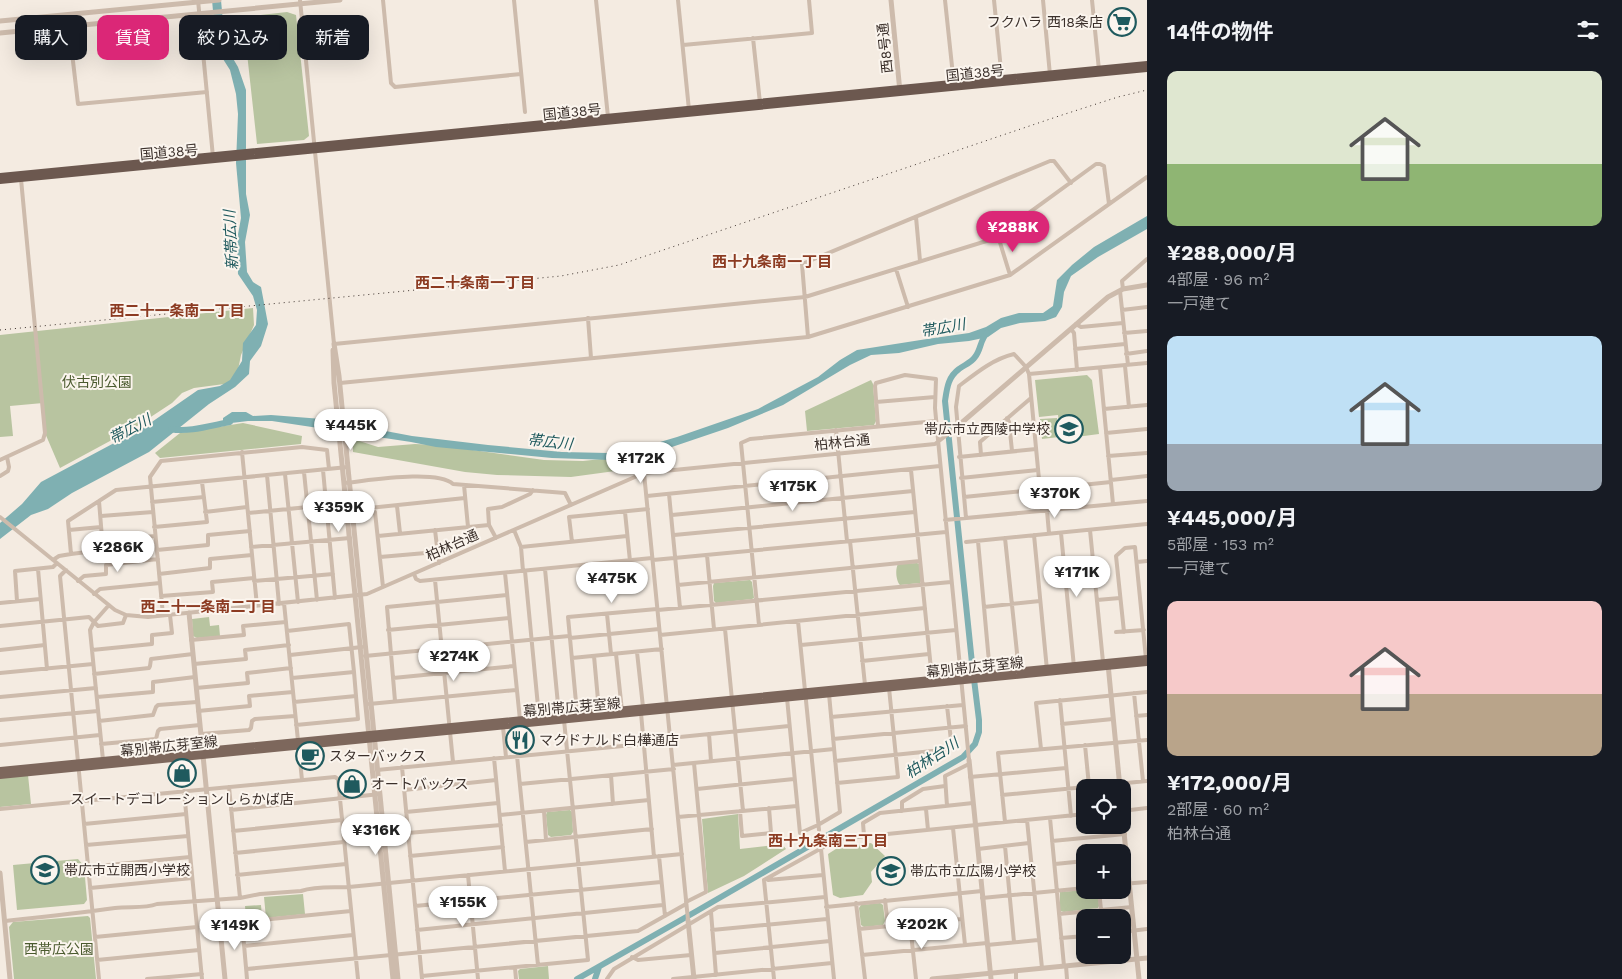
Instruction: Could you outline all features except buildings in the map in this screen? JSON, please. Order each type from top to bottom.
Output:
[{"type":"highway","name":"国道38号","points":[[0,176],[20,176],[900,91],[1099,71],[1147,64]]},
{"type":"highway","name":"国道38号","points":[[1099,71],[1147,69]]},
{"type":"highway","name":"国道38号","points":[[0,181],[20,176]]},
{"type":"main road","name":"幕別帯広芽室線","points":[[0,770],[103,763],[1147,660]]},
{"type":"main road","name":"幕別帯広芽室線","points":[[976,677],[990,673],[1019,673]]},
{"type":"main road","name":"幕別帯広芽室線","points":[[520,722],[539,717],[562,717],[577,713],[599,711],[622,712]]},
{"type":"main road","name":"幕別帯広芽室線","points":[[0,776],[78,765]]},
{"type":"street","points":[[0,22],[219,0]]},
{"type":"street","points":[[87,25],[300,2],[340,0]]},
{"type":"street","points":[[383,0],[391,84],[395,87],[521,74]]},
{"type":"street","points":[[514,0],[524,112]]},
{"type":"street","points":[[596,0],[608,119]]},
{"type":"street","points":[[678,0],[689,111]]},
{"type":"street","points":[[683,45],[812,33],[810,0]]},
{"type":"street","name":"西8号通","points":[[891,0],[900,91]]},
{"type":"street","points":[[945,0],[954,85]]},
{"type":"street","points":[[994,0],[1002,80]]},
{"type":"street","points":[[1043,0],[1050,76]]},
{"type":"street","points":[[1092,0],[1099,71]]},
{"type":"street","points":[[198,1],[202,14],[207,92],[216,157]]},
{"type":"street","points":[[300,2],[334,344],[332,362],[343,415],[342,436]]},
{"type":"street","points":[[0,33],[15,32]]},
{"type":"street","points":[[753,38],[760,104]]},
{"type":"street","points":[[73,60],[78,104],[207,92]]},
{"type":"street","points":[[808,337],[802,264],[1050,161],[1054,161],[1070,183]]},
{"type":"street","points":[[334,344],[805,297],[993,239],[1096,164],[1103,164],[1104,166],[1110,204]]},
{"type":"street","points":[[0,176],[0,181]]},
{"type":"street","points":[[0,460],[42,440],[45,433],[20,176]]},
{"type":"street","points":[[337,383],[808,337],[1010,275],[1147,177]]},
{"type":"street","points":[[916,217],[920,261]]},
{"type":"street","points":[[998,236],[1010,275]]},
{"type":"street","points":[[1129,407],[1126,344],[1122,310],[1122,281],[1147,260]]},
{"type":"street","points":[[896,269],[908,307]]},
{"type":"street","points":[[940,441],[1108,297],[1121,290],[1147,285]]},
{"type":"street","points":[[1122,310],[1147,307]]},
{"type":"street","points":[[588,318],[591,358]]},
{"type":"street","points":[[1076,324],[1081,327],[1123,323]]},
{"type":"street","points":[[1071,328],[1074,333],[1078,370]]},
{"type":"street","points":[[1124,333],[1147,331]]},
{"type":"street","points":[[1075,349],[1126,344]]},
{"type":"street","points":[[1126,354],[1147,352]]},
{"type":"street","points":[[966,518],[955,429],[959,386],[1002,357],[1014,354],[1026,367],[1028,374],[1040,489],[1049,534]]},
{"type":"street","points":[[1028,374],[1147,363]]},
{"type":"street","points":[[1100,368],[1113,504]]},
{"type":"street","points":[[878,426],[876,383],[905,375],[936,378],[936,421],[940,441],[940,466],[948,520],[946,532],[963,678],[970,777],[990,976]]},
{"type":"street","points":[[337,383],[337,414],[346,468],[393,955],[393,979]]},
{"type":"street","points":[[876,402],[935,397]]},
{"type":"street","points":[[980,455],[980,442],[1031,398]]},
{"type":"street","points":[[1104,409],[1147,405]]},
{"type":"street","points":[[1007,418],[1012,452]]},
{"type":"street","points":[[759,625],[741,443],[750,439],[936,421]]},
{"type":"street","points":[[1106,433],[1147,429]]},
{"type":"street","points":[[836,430],[844,518],[853,567],[865,688]]},
{"type":"street","name":"柏林台通","points":[[0,517],[115,610],[126,615],[143,617],[358,596],[414,574],[644,473],[940,441]]},
{"type":"street","points":[[163,615],[150,487],[150,477],[161,461],[302,446],[327,450],[329,469]]},
{"type":"street","points":[[959,457],[1036,449]]},
{"type":"street","points":[[242,452],[257,606]]},
{"type":"street","points":[[1108,456],[1147,453]]},
{"type":"street","points":[[0,476],[8,471],[7,456]]},
{"type":"street","points":[[646,496],[940,466]]},
{"type":"street","points":[[71,554],[68,521],[116,490],[346,468]]},
{"type":"street","points":[[322,470],[335,598]]},
{"type":"street","points":[[911,470],[932,681]]},
{"type":"street","points":[[961,478],[1038,470]]},
{"type":"street","points":[[304,472],[317,600]]},
{"type":"street","points":[[644,473],[694,978]]},
{"type":"street","points":[[285,474],[298,602]]},
{"type":"street","points":[[267,476],[277,579],[289,645],[302,780]]},
{"type":"street","points":[[347,483],[416,476],[449,480],[453,484],[566,493],[571,505]]},
{"type":"street","points":[[964,497],[1147,476]]},
{"type":"street","points":[[154,527],[206,522],[202,482]]},
{"type":"street","points":[[464,485],[468,527]]},
{"type":"street","points":[[496,538],[489,524],[488,509],[502,507],[530,494],[533,490]]},
{"type":"street","points":[[672,515],[913,491]]},
{"type":"street","points":[[669,494],[680,608]]},
{"type":"street","points":[[152,502],[204,497]]},
{"type":"street","points":[[350,513],[465,498]]},
{"type":"street","points":[[53,560],[59,556],[103,550],[99,500]]},
{"type":"street","points":[[948,520],[1147,501]]},
{"type":"street","points":[[248,513],[349,503]]},
{"type":"street","points":[[397,506],[400,533]]},
{"type":"street","points":[[205,512],[248,507]]},
{"type":"street","points":[[572,542],[569,517],[648,509]]},
{"type":"street","points":[[101,516],[153,512]]},
{"type":"street","points":[[350,513],[375,512],[383,587]]},
{"type":"street","points":[[625,512],[630,560]]},
{"type":"street","points":[[674,535],[915,512]]},
{"type":"street","points":[[350,513],[350,538],[358,596]]},
{"type":"street","points":[[378,536],[489,524]]},
{"type":"street","points":[[966,542],[1147,524]]},
{"type":"street","points":[[69,530],[101,527]]},
{"type":"street","points":[[435,530],[439,563]]},
{"type":"street","points":[[514,530],[522,547],[539,717]]},
{"type":"street","points":[[1090,530],[1097,600],[1111,695],[1119,779]]},
{"type":"street","points":[[157,550],[208,545],[208,535],[250,531]]},
{"type":"street","points":[[414,574],[416,579],[420,581],[435,580],[630,560],[676,558],[946,532]]},
{"type":"street","points":[[1061,532],[1074,667]]},
{"type":"street","points":[[1034,535],[1047,670]]},
{"type":"street","points":[[103,541],[155,536]]},
{"type":"street","points":[[522,547],[627,536]]},
{"type":"street","points":[[252,547],[350,538]]},
{"type":"street","points":[[1006,538],[1019,673]]},
{"type":"street","points":[[978,541],[990,673]]},
{"type":"street","points":[[1124,632],[1116,556],[1125,548],[1136,547],[1147,660]]},
{"type":"street","points":[[380,557],[437,552]]},
{"type":"street","points":[[159,574],[210,568],[210,559],[252,555]]},
{"type":"street","points":[[707,555],[714,630]]},
{"type":"street","points":[[78,581],[84,576],[106,574],[106,565],[158,559]]},
{"type":"street","points":[[678,585],[920,561]]},
{"type":"street","points":[[1137,562],[1147,561]]},
{"type":"street","points":[[17,601],[15,571],[54,567],[57,563]]},
{"type":"street","points":[[38,569],[47,669]]},
{"type":"street","points":[[402,767],[422,978],[588,960],[567,751],[545,569]]},
{"type":"street","points":[[66,570],[60,576],[99,979]]},
{"type":"street","points":[[505,573],[520,722]]},
{"type":"street","points":[[161,596],[213,592],[212,582],[333,574]]},
{"type":"street","points":[[435,580],[453,762]]},
{"type":"street","points":[[577,713],[568,617],[712,606],[951,582]]},
{"type":"street","points":[[94,594],[100,589],[160,583]]},
{"type":"street","points":[[396,701],[387,607],[507,595]]},
{"type":"street","points":[[1097,600],[1120,598]]},
{"type":"street","points":[[0,603],[40,599]]},
{"type":"street","points":[[984,607],[1040,602]]},
{"type":"street","points":[[103,763],[90,630],[94,622],[109,605]]},
{"type":"street","points":[[660,635],[925,608]]},
{"type":"street","points":[[189,612],[225,979]]},
{"type":"street","points":[[92,650],[152,644],[152,635],[172,633],[170,614]]},
{"type":"street","points":[[607,614],[622,712]]},
{"type":"street","points":[[0,626],[89,617],[98,626],[123,623],[126,615]]},
{"type":"street","points":[[388,630],[510,618]]},
{"type":"street","points":[[798,621],[819,828]]},
{"type":"street","points":[[191,640],[244,635],[243,626],[286,622]]},
{"type":"street","points":[[287,631],[350,624],[358,719],[296,725]]},
{"type":"street","points":[[725,628],[741,784],[742,836],[771,834],[769,808]]},
{"type":"street","points":[[364,656],[660,629]]},
{"type":"street","points":[[800,645],[956,630]]},
{"type":"street","points":[[1116,632],[1144,630]]},
{"type":"street","points":[[0,650],[45,645]]},
{"type":"street","points":[[194,664],[246,659],[245,650],[289,645]]},
{"type":"street","points":[[480,645],[483,669]]},
{"type":"street","points":[[290,655],[363,647]]},
{"type":"street","points":[[572,658],[662,649]]},
{"type":"street","points":[[637,652],[652,829],[665,916]]},
{"type":"street","points":[[94,674],[148,668],[151,659],[193,654]]},
{"type":"street","points":[[862,661],[929,654]]},
{"type":"street","points":[[594,656],[599,711]]},
{"type":"street","points":[[0,674],[93,664]]},
{"type":"street","points":[[393,678],[514,666]]},
{"type":"street","points":[[196,688],[248,683],[247,672],[291,668]]},
{"type":"street","points":[[292,678],[354,672]]},
{"type":"street","points":[[97,698],[152,692],[152,682],[195,678]]},
{"type":"street","points":[[837,783],[898,777],[889,686]]},
{"type":"street","points":[[0,697],[96,688]]},
{"type":"street","points":[[368,704],[516,690]]},
{"type":"street","points":[[786,695],[800,833],[819,828],[840,812],[829,691]]},
{"type":"street","points":[[198,711],[250,706],[249,696],[293,692]]},
{"type":"street","points":[[1041,749],[1036,703],[1147,692]]},
{"type":"street","points":[[1131,784],[1145,781],[1134,693]]},
{"type":"street","points":[[294,702],[356,696]]},
{"type":"street","points":[[1060,700],[1071,816]]},
{"type":"street","points":[[99,721],[153,716],[158,705],[197,702]]},
{"type":"street","points":[[831,717],[964,704]]},
{"type":"street","points":[[835,761],[952,750],[947,706]]},
{"type":"street","points":[[0,720],[98,711]]},
{"type":"street","points":[[1136,716],[1147,715]]},
{"type":"street","points":[[201,734],[249,730],[252,721],[256,719],[295,716]]},
{"type":"street","points":[[1062,724],[1113,719]]},
{"type":"street","points":[[503,723],[506,757]]},
{"type":"street","points":[[101,744],[156,739],[160,729],[200,725]]},
{"type":"street","points":[[670,738],[789,726]]},
{"type":"street","points":[[833,739],[966,726]]},
{"type":"street","points":[[708,734],[711,761]]},
{"type":"street","points":[[0,745],[100,735]]},
{"type":"street","points":[[1005,822],[998,753],[1147,740]]},
{"type":"street","points":[[375,770],[644,744]]},
{"type":"street","points":[[1085,745],[1088,779]]},
{"type":"street","points":[[520,784],[646,772],[694,763],[834,749]]},
{"type":"street","points":[[517,756],[538,966]]},
{"type":"street","points":[[494,758],[505,871]]},
{"type":"street","points":[[1141,761],[1147,760]]},
{"type":"street","points":[[947,806],[945,776],[969,762]]},
{"type":"street","points":[[247,969],[638,931],[706,892],[694,763]]},
{"type":"street","points":[[970,777],[1066,768]]},
{"type":"street","points":[[611,775],[613,804]]},
{"type":"street","points":[[0,809],[335,777],[338,779],[358,979]]},
{"type":"street","points":[[697,789],[794,779]]},
{"type":"street","points":[[404,790],[496,780]]},
{"type":"street","points":[[902,811],[902,802],[923,789],[945,786]]},
{"type":"street","points":[[228,787],[240,898]]},
{"type":"street","points":[[1002,795],[1076,788]]},
{"type":"street","points":[[184,791],[202,979]]},
{"type":"street","points":[[231,810],[378,794]]},
{"type":"street","points":[[500,815],[649,800]]},
{"type":"street","points":[[406,812],[498,803]]},
{"type":"street","points":[[864,836],[863,822],[880,813],[974,804]]},
{"type":"street","points":[[678,817],[797,806]]},
{"type":"street","points":[[926,808],[928,830]]},
{"type":"street","points":[[1131,811],[1147,808]]},
{"type":"street","points":[[544,811],[546,840]]},
{"type":"street","points":[[84,824],[186,814]]},
{"type":"street","points":[[764,880],[838,839],[1076,815]]},
{"type":"street","points":[[1050,818],[1067,979]]},
{"type":"street","points":[[233,831],[342,820]]},
{"type":"street","points":[[1027,820],[1042,968]]},
{"type":"street","points":[[381,827],[407,824]]},
{"type":"street","points":[[408,834],[501,825]]},
{"type":"street","points":[[953,828],[965,945]]},
{"type":"street","points":[[526,842],[652,829]]},
{"type":"street","points":[[1052,841],[1125,834],[1125,844]]},
{"type":"street","points":[[86,845],[188,836]]},
{"type":"street","points":[[235,853],[344,842]]},
{"type":"street","points":[[978,848],[1029,843]]},
{"type":"street","points":[[1005,846],[1014,942]]},
{"type":"street","points":[[410,856],[503,847]]},
{"type":"street","points":[[821,849],[834,979]]},
{"type":"street","points":[[4,921],[157,904],[240,898],[307,889],[349,887],[682,854]]},
{"type":"street","points":[[88,867],[190,857]]},
{"type":"street","points":[[1054,864],[1076,862]]},
{"type":"street","points":[[237,874],[346,864]]},
{"type":"street","points":[[0,874],[10,979]]},
{"type":"street","points":[[764,880],[823,874]]},
{"type":"street","points":[[468,875],[478,979]]},
{"type":"street","points":[[90,888],[192,878]]},
{"type":"street","points":[[764,880],[774,979]]},
{"type":"street","points":[[415,906],[661,882]]},
{"type":"street","points":[[1131,884],[1147,882]]},
{"type":"street","points":[[982,898],[1076,889]]},
{"type":"street","points":[[826,906],[982,891]]},
{"type":"street","points":[[1131,896],[1139,979]]},
{"type":"street","points":[[607,979],[614,969],[632,957],[688,922],[718,907],[825,897]]},
{"type":"street","points":[[885,900],[888,926]]},
{"type":"street","points":[[856,903],[865,979]]},
{"type":"street","points":[[417,930],[663,905]]},
{"type":"street","points":[[1111,909],[1132,907]]},
{"type":"street","points":[[248,979],[242,922],[351,911]]},
{"type":"street","points":[[711,912],[716,975]]},
{"type":"street","points":[[1059,914],[1076,912]]},
{"type":"street","points":[[712,930],[827,919]]},
{"type":"street","points":[[859,929],[962,919]]},
{"type":"street","points":[[910,924],[916,979]]},
{"type":"street","points":[[95,937],[198,927]]},
{"type":"street","points":[[1131,931],[1147,929]]},
{"type":"street","points":[[244,946],[353,935]]},
{"type":"street","points":[[1062,938],[1076,937]]},
{"type":"street","points":[[862,955],[1038,940]]},
{"type":"street","points":[[714,953],[830,941]]},
{"type":"street","points":[[97,960],[199,950]]},
{"type":"street","points":[[393,955],[398,979]]},
{"type":"street","points":[[632,957],[638,960],[692,955]]},
{"type":"street","points":[[932,979],[990,976],[1042,968],[1147,958]]},
{"type":"street","points":[[673,979],[832,963]]},
{"type":"street","points":[[515,968],[516,979]]},
{"type":"street","points":[[1016,971],[1016,979]]},
{"type":"street","points":[[147,979],[202,974]]},
{"type":"green space","points":[[287,12],[296,15],[297,60],[301,60],[309,136],[304,140],[257,144],[248,60],[287,60],[287,15],[261,15]]},
{"type":"green space","name":"伏古別公園","points":[[253,308],[254,325],[241,355],[238,370],[232,383],[194,388],[182,393],[172,403],[134,428],[60,468],[45,433],[43,403],[10,406],[13,436],[0,437],[0,335]]},
{"type":"green space","points":[[1087,375],[1092,380],[1099,434],[1061,439],[1058,415],[1039,417],[1035,380]]},
{"type":"green space","points":[[871,380],[873,384],[876,421],[874,425],[807,431],[805,411]]},
{"type":"green space","points":[[1057,418],[1059,437],[1042,439],[1040,419]]},
{"type":"green space","points":[[243,423],[302,436],[301,444],[160,458],[155,453],[180,433]]},
{"type":"green space","points":[[353,439],[378,447],[415,444],[437,445],[544,460],[583,461],[638,455],[642,469],[632,472],[630,469],[571,477],[465,472],[353,452]]},
{"type":"green space","points":[[898,564],[919,564],[920,583],[900,585],[896,575]]},
{"type":"green space","points":[[750,580],[752,582],[754,598],[716,603],[714,601],[714,583]]},
{"type":"green space","points":[[209,617],[210,626],[219,625],[220,636],[197,638],[193,636],[192,619]]},
{"type":"green space","points":[[479,649],[480,666],[478,668],[450,671],[447,669],[446,653],[448,651]]},
{"type":"green space","points":[[28,775],[31,804],[0,807],[0,778]]},
{"type":"green space","points":[[570,810],[572,812],[573,832],[571,835],[551,837],[548,835],[547,812]]},
{"type":"green space","points":[[738,814],[740,849],[782,844],[786,849],[744,876],[708,893],[702,819]]},
{"type":"green space","points":[[871,843],[885,856],[871,872],[872,882],[863,895],[840,898],[833,895],[828,854],[839,847]]},
{"type":"green space","points":[[78,859],[84,866],[87,900],[84,904],[17,910],[13,865]]},
{"type":"green space","points":[[1076,891],[1076,899],[1099,899],[1099,906],[1098,908],[1060,911],[1060,892]]},
{"type":"green space","points":[[303,894],[305,914],[266,918],[264,897]]},
{"type":"green space","points":[[880,903],[883,905],[885,921],[883,925],[864,927],[861,925],[859,908],[861,905]]},
{"type":"green space","points":[[261,905],[262,917],[246,918],[245,906]]},
{"type":"green space","name":"西帯広公園","points":[[88,916],[90,918],[96,979],[14,979],[9,927],[13,922]]},
{"type":"green space","points":[[548,966],[549,979],[519,979],[518,971],[520,969]]},
{"type":"water","points":[[212,0],[221,0],[222,15],[213,15]]},
{"type":"water","points":[[224,60],[234,60],[246,90],[246,194],[250,215],[245,242],[247,272],[253,282],[261,287],[268,324],[261,346],[250,361],[249,374],[235,387],[209,404],[149,452],[72,493],[48,509],[31,515],[0,539],[0,523],[22,504],[41,482],[146,426],[198,390],[220,386],[230,380],[242,361],[243,343],[256,325],[257,310],[253,296],[238,274],[237,240],[241,218],[236,163],[238,114],[236,94],[230,70]]},
{"type":"water","points":[[1147,216],[1147,229],[1098,257],[1071,276],[1064,292],[1062,307],[1056,317],[1045,321],[1020,323],[1001,328],[988,337],[969,341],[938,344],[899,353],[871,355],[850,365],[783,405],[728,428],[666,449],[611,460],[552,458],[436,447],[272,421],[223,424],[223,418],[232,412],[246,412],[253,416],[271,415],[322,419],[412,436],[562,452],[608,453],[643,447],[758,409],[818,377],[857,350],[969,333],[986,327],[1001,318],[1019,313],[1043,313],[1053,306],[1057,280],[1072,265],[1094,247]]},
{"type":"waterway","name":"柏林台川","points":[[577,979],[963,757],[975,744],[979,732],[979,720],[945,401],[950,379],[955,372],[973,359],[987,333]]},
{"type":"waterway","name":"帯広川","points":[[171,429],[192,429],[230,422]]},
{"type":"waterway","name":"柏林台川","points":[[965,665],[972,663]]},
{"type":"waterway","points":[[595,979],[599,967]]},
{"type":"railway","points":[[0,330],[561,276],[619,265],[1059,116],[1118,97],[1147,90]]},
{"type":"place","name":"フクハラ 西18条店","points":[[1122,22]]},
{"type":"place","name":"帯広市立西陵中学校","points":[[1069,429]]},
{"type":"place","name":"マクドナルド白樺通店","points":[[520,740]]},
{"type":"place","name":"スターバックス","points":[[310,756]]},
{"type":"place","name":"スイートデコレーションしらかば店","points":[[182,773]]},
{"type":"place","name":"オートバックス","points":[[352,784]]},
{"type":"place","name":"帯広市立開西小学校","points":[[45,870]]},
{"type":"place","name":"帯広市立広陽小学校","points":[[891,871]]},
{"type":"district","name":"西十九条南一丁目","points":[[772,262]]},
{"type":"district","name":"西二十条南一丁目","points":[[475,283]]},
{"type":"district","name":"西二十一条南一丁目","points":[[177,311]]},
{"type":"district","name":"西二十一条南二丁目","points":[[208,607]]},
{"type":"district","name":"西十九条南三丁目","points":[[828,841]]},
{"type":"water label","name":"新帯広川","points":[[231,240]]}]
